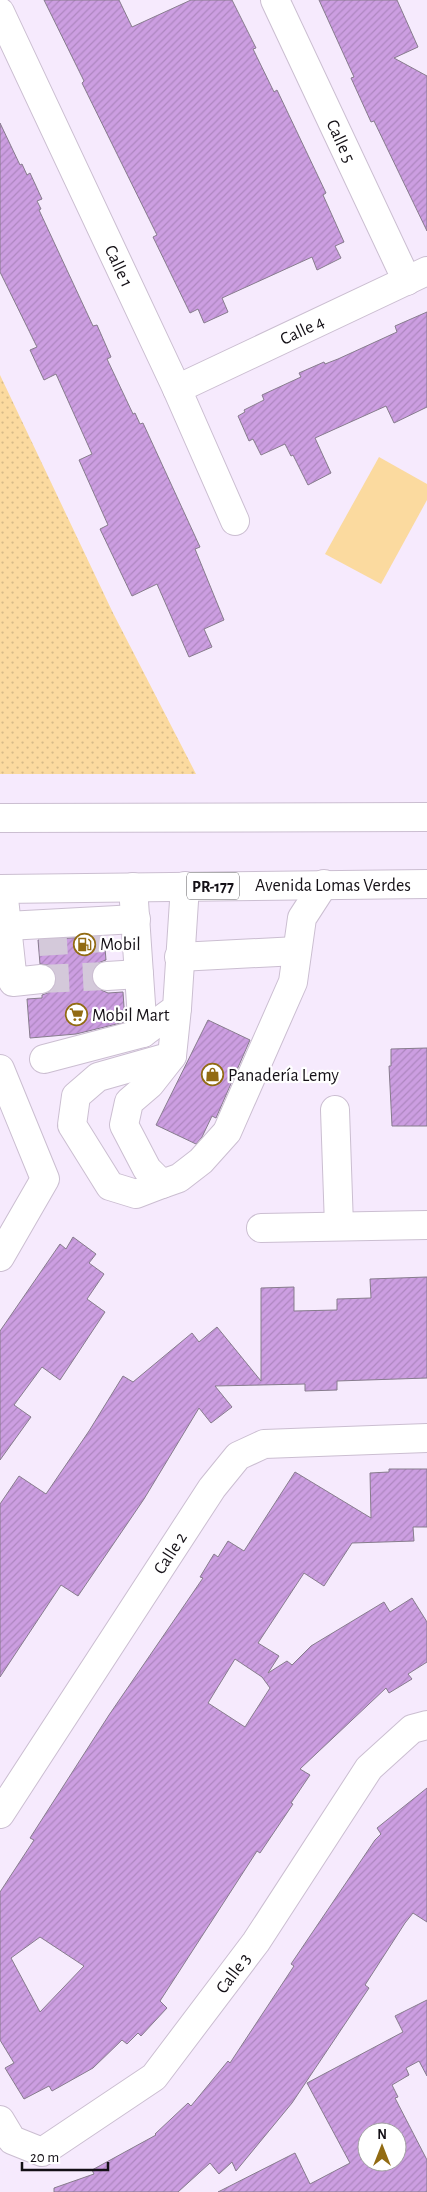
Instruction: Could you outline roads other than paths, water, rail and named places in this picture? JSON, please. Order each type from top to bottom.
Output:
[{"type":"main road","name":"Calle 5","points":[[274,0],[417,276]]},
{"type":"main road","name":"Calle 1","points":[[0,12],[176,389],[235,521]]},
{"type":"main road","name":"Calle 4","points":[[176,389],[417,276]]},
{"type":"main road","points":[[0,818],[427,817]]},
{"type":"main road","points":[[172,1056],[98,1077],[76,1096],[72,1125],[110,1186],[136,1194],[179,1178],[201,1161],[227,1132],[293,982],[302,918],[324,884]]},
{"type":"main road","name":"Avenida Lomas Verdes","points":[[2,889],[427,884]]},
{"type":"main road","points":[[162,1184],[147,1169],[124,1125],[129,1102],[150,1084],[172,1056],[185,886]]},
{"type":"main road","points":[[133,887],[143,1033]]},
{"type":"main road","points":[[2,889],[13,982],[41,979]]},
{"type":"main road","points":[[8,935],[136,928]]},
{"type":"main road","points":[[104,938],[136,928]]},
{"type":"main road","points":[[8,935],[39,942]]},
{"type":"main road","points":[[179,957],[297,951]]},
{"type":"main road","points":[[107,976],[139,974]]},
{"type":"main road","points":[[44,1060],[143,1033],[176,1008]]},
{"type":"main road","points":[[0,1069],[45,1180],[0,1257]]},
{"type":"main road","points":[[335,1110],[339,1226]]},
{"type":"main road","points":[[261,1228],[427,1225]]},
{"type":"main road","name":"Calle 2","points":[[0,1814],[212,1488],[238,1456],[264,1444],[427,1438]]},
{"type":"main road","name":"Calle 3","points":[[0,2120],[12,2140],[42,2152],[154,2078],[256,1942],[369,1768],[412,1729],[427,1725]]},
{"type":"tunnel","points":[[39,942],[104,938]]},
{"type":"tunnel","points":[[41,979],[107,976]]},
{"type":"place","name":"Mobil","points":[[84,944]]},
{"type":"place","name":"Mobil Mart","points":[[76,1015]]},
{"type":"place","name":"Panadería Lemy","points":[[212,1075]]}]
